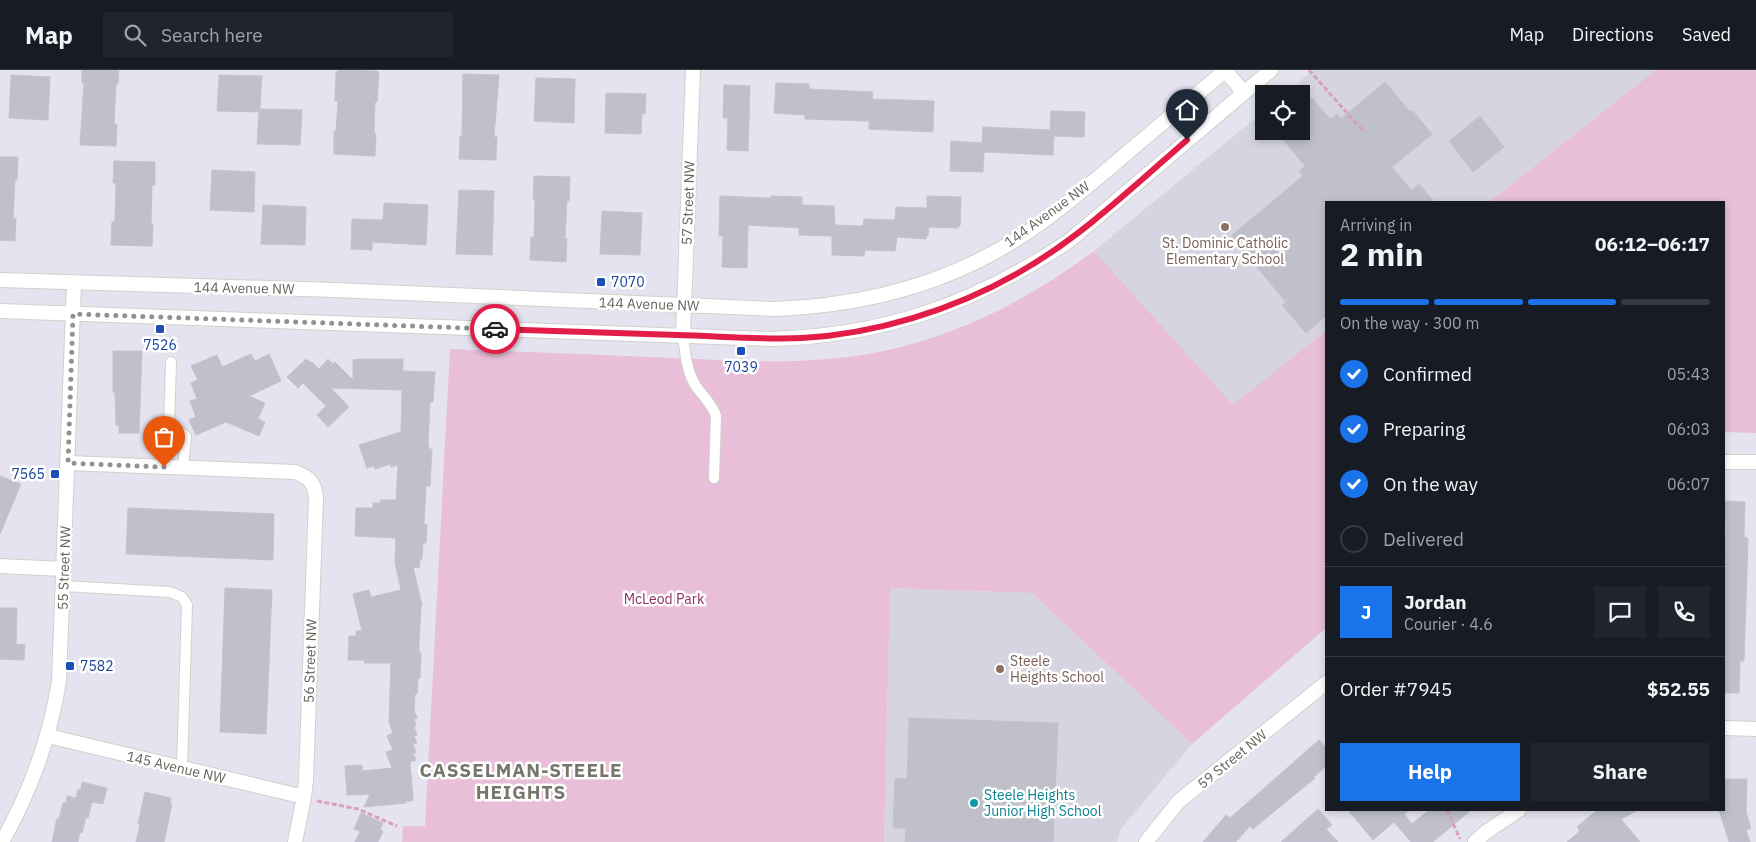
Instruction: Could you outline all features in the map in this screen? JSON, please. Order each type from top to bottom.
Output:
[{"type":"street","name":"57 Street NW","points":[[683,335],[693,70]]},
{"type":"street","name":"144 Avenue NW","points":[[0,280],[335,290],[773,309],[821,306],[855,301],[898,292],[950,273],[985,257],[1020,237],[1087,187],[1225,70]]},
{"type":"street","points":[[1225,70],[1244,93]]},
{"type":"street","points":[[0,311],[770,338],[837,335],[885,325],[936,310],[994,286],[1043,258],[1069,241],[1271,70]]},
{"type":"street","name":"55 Street NW","points":[[2,842],[25,798],[48,736],[59,680],[74,282]]},
{"type":"street","points":[[1725,462],[1756,462]]},
{"type":"street","points":[[68,463],[183,468]]},
{"type":"street","name":"56 Street NW","points":[[183,468],[295,472],[304,475],[312,481],[316,489],[304,797],[296,842]]},
{"type":"street","points":[[0,566],[63,569]]},
{"type":"street","name":"59 Street NW","points":[[1146,842],[1179,800],[1325,684]]},
{"type":"street","points":[[1725,728],[1756,729]]},
{"type":"street","name":"145 Avenue NW","points":[[48,736],[304,797]]},
{"type":"street","points":[[1475,842],[1490,837],[1518,811]]},
{"type":"lane","points":[[683,335],[689,373],[716,416],[714,478]]},
{"type":"lane","points":[[171,362],[169,424],[186,436],[183,468]]},
{"type":"lane","points":[[63,586],[170,592],[182,597],[186,605],[182,768]]},
{"type":"path","points":[[1309,70],[1364,132]]},
{"type":"path","points":[[304,797],[321,803],[358,810],[397,826]]},
{"type":"path","points":[[1447,811],[1461,842]]},
{"type":"shaded area","name":"St. Dominic Catholic Elementary School","points":[[1313,70],[1656,70],[1490,201],[1325,201],[1325,332],[1233,406],[1094,251],[1255,118],[1255,140],[1310,140],[1310,85],[1296,85]]},
{"type":"shaded area","name":"Steele Heights School","points":[[890,588],[1032,593],[1192,744],[1121,829],[1117,842],[884,842]]},
{"type":"green space","points":[[1656,70],[1756,70],[1756,433],[1725,432],[1725,201],[1490,201]]},
{"type":"green space","name":"McLeod Park","points":[[1094,251],[1233,405],[1325,332],[1325,629],[1192,744],[1032,593],[890,588],[884,842],[402,842],[403,826],[425,826],[450,349],[753,361],[805,361],[858,356],[913,344],[968,324],[1020,299]]},
{"type":"building","points":[[82,70],[119,70],[118,84],[116,84],[114,124],[117,124],[116,146],[80,145],[84,83],[82,83]]},
{"type":"building","points":[[338,70],[377,71],[379,73],[377,102],[375,102],[375,156],[334,154],[334,131],[336,131],[338,101],[335,101],[336,72]]},
{"type":"building","points":[[463,74],[499,75],[494,137],[497,137],[496,160],[459,159],[460,136],[462,136]]},
{"type":"building","points":[[11,75],[50,77],[48,120],[9,118]]},
{"type":"building","points":[[219,75],[262,76],[260,109],[302,110],[300,145],[257,144],[259,112],[217,111]]},
{"type":"building","points":[[536,78],[575,79],[574,123],[534,121]]},
{"type":"building","points":[[1385,82],[1410,112],[1412,110],[1432,134],[1392,167],[1411,190],[1419,184],[1433,201],[1325,201],[1325,317],[1306,333],[1282,305],[1286,302],[1231,236],[1303,176],[1299,171],[1305,166],[1283,140],[1310,140],[1310,100],[1312,98],[1330,119],[1337,114],[1341,119]]},
{"type":"building","points":[[776,83],[809,84],[809,89],[873,92],[872,99],[934,101],[933,132],[869,129],[869,121],[805,119],[805,115],[774,113]]},
{"type":"building","points":[[724,85],[750,86],[748,151],[727,150],[728,118],[723,118]]},
{"type":"building","points":[[606,93],[646,94],[645,114],[642,113],[641,134],[605,133]]},
{"type":"building","points":[[1051,111],[1085,112],[1084,137],[1054,136],[1053,155],[984,152],[983,172],[950,171],[951,141],[982,143],[983,127],[1050,130]]},
{"type":"building","points":[[1480,116],[1504,147],[1473,172],[1449,141]]},
{"type":"building","points":[[0,157],[18,157],[13,218],[16,219],[15,241],[0,240]]},
{"type":"building","points":[[114,161],[155,162],[155,185],[152,185],[152,246],[111,245],[112,222],[115,222],[116,183],[113,183]]},
{"type":"building","points":[[212,170],[255,172],[254,212],[210,210]]},
{"type":"building","points":[[534,176],[570,177],[565,239],[567,239],[566,262],[530,260],[531,237],[534,237]]},
{"type":"building","points":[[459,190],[494,191],[492,255],[456,254]]},
{"type":"building","points":[[720,196],[802,197],[802,205],[834,206],[835,225],[863,226],[864,219],[895,220],[896,207],[927,208],[927,196],[961,197],[960,226],[958,228],[929,227],[926,239],[897,237],[895,251],[865,250],[864,256],[832,255],[832,236],[799,235],[799,228],[748,225],[747,268],[722,267],[723,236],[719,236]]},
{"type":"building","points":[[384,203],[428,205],[426,245],[372,242],[372,250],[351,249],[352,219],[383,220]]},
{"type":"building","points":[[263,205],[306,207],[305,245],[261,244]]},
{"type":"building","points":[[602,211],[642,213],[640,255],[600,254]]},
{"type":"building","points":[[113,351],[142,351],[139,433],[119,433],[119,425],[116,425],[115,393],[113,392]]},
{"type":"building","points":[[251,354],[255,361],[269,354],[281,381],[249,396],[265,403],[258,419],[265,422],[259,436],[226,422],[196,435],[189,420],[196,417],[190,401],[197,399],[191,383],[198,380],[191,366],[217,355],[222,367]]},
{"type":"building","points":[[306,359],[319,369],[328,359],[333,364],[335,362],[353,380],[353,360],[360,359],[403,359],[403,371],[435,372],[433,402],[430,402],[428,441],[429,449],[432,449],[430,486],[426,486],[424,524],[427,525],[426,543],[423,543],[422,559],[420,559],[419,568],[413,567],[422,605],[419,643],[419,653],[421,653],[420,678],[418,678],[417,694],[415,694],[414,710],[417,718],[414,719],[416,726],[414,727],[417,735],[414,736],[417,743],[413,744],[416,753],[413,753],[416,760],[410,762],[413,798],[412,801],[406,801],[406,803],[364,807],[370,794],[347,795],[345,766],[362,765],[362,771],[392,768],[386,752],[393,750],[387,736],[393,733],[389,722],[391,663],[364,663],[365,660],[348,660],[349,636],[356,636],[356,631],[362,631],[353,594],[369,590],[371,597],[401,590],[395,563],[396,538],[355,536],[356,508],[373,508],[373,503],[380,503],[381,500],[396,500],[398,465],[391,467],[390,464],[375,469],[374,466],[367,468],[359,445],[401,432],[402,390],[331,388],[349,407],[328,427],[317,415],[326,406],[303,383],[298,388],[287,377]]},
{"type":"building","points":[[0,476],[21,484],[0,534]]},
{"type":"building","points":[[1725,501],[1745,502],[1744,537],[1748,538],[1744,661],[1740,661],[1739,693],[1725,693]]},
{"type":"building","points":[[128,508],[274,514],[273,560],[126,554]]},
{"type":"building","points":[[225,588],[272,590],[266,734],[220,732]]},
{"type":"building","points":[[0,608],[17,608],[16,644],[25,645],[24,660],[0,659]]},
{"type":"building","name":"Steele Heights Junior High School","points":[[909,718],[1058,723],[1053,842],[905,842],[906,828],[893,828],[895,778],[907,779]]},
{"type":"building","points":[[1319,740],[1325,747],[1325,767],[1315,778],[1253,829],[1250,826],[1236,842],[1203,842],[1226,815],[1230,818]]},
{"type":"building","points":[[1725,779],[1747,779],[1746,812],[1751,828],[1746,830],[1750,842],[1729,842],[1719,811],[1725,811]]},
{"type":"building","points":[[82,782],[107,788],[103,804],[92,802],[88,818],[86,817],[78,842],[52,842],[57,818],[59,819],[63,803],[66,803],[67,796],[76,798],[78,789],[81,790]]},
{"type":"building","points":[[145,792],[171,798],[170,804],[172,804],[164,842],[136,842]]},
{"type":"building","points":[[1318,809],[1332,825],[1326,829],[1338,842],[1281,842]]},
{"type":"building","points":[[1349,811],[1408,811],[1404,814],[1412,824],[1428,811],[1470,811],[1433,842],[1411,842],[1394,822],[1373,840]]},
{"type":"building","points":[[1596,811],[1636,811],[1621,819],[1640,842],[1567,842],[1580,831],[1577,827]]},
{"type":"building","points":[[361,813],[383,823],[380,830],[383,831],[378,842],[355,842],[360,831],[354,829]]},
{"type":"way so far","points":[[164,467],[68,463],[73,314],[495,329]]},
{"type":"place","name":"St. Dominic Catholic Elementary School","points":[[1225,227]]},
{"type":"place","name":"7070","points":[[601,282]]},
{"type":"place","name":"7526","points":[[160,329]]},
{"type":"place","name":"7039","points":[[741,351]]},
{"type":"place","name":"7565","points":[[55,474]]},
{"type":"place","name":"7582","points":[[70,666]]},
{"type":"place","name":"Steele Heights School","points":[[1000,669]]},
{"type":"place","name":"Steele Heights Junior High School","points":[[974,803]]},
{"type":"district","name":"CASSELMAN-STEELE HEIGHTS","points":[[521,781]]},
{"type":"route","points":[[495,329],[802,338],[837,335],[885,325],[936,310],[966,298],[994,286],[1043,258],[1069,241],[1187,140]]}]
